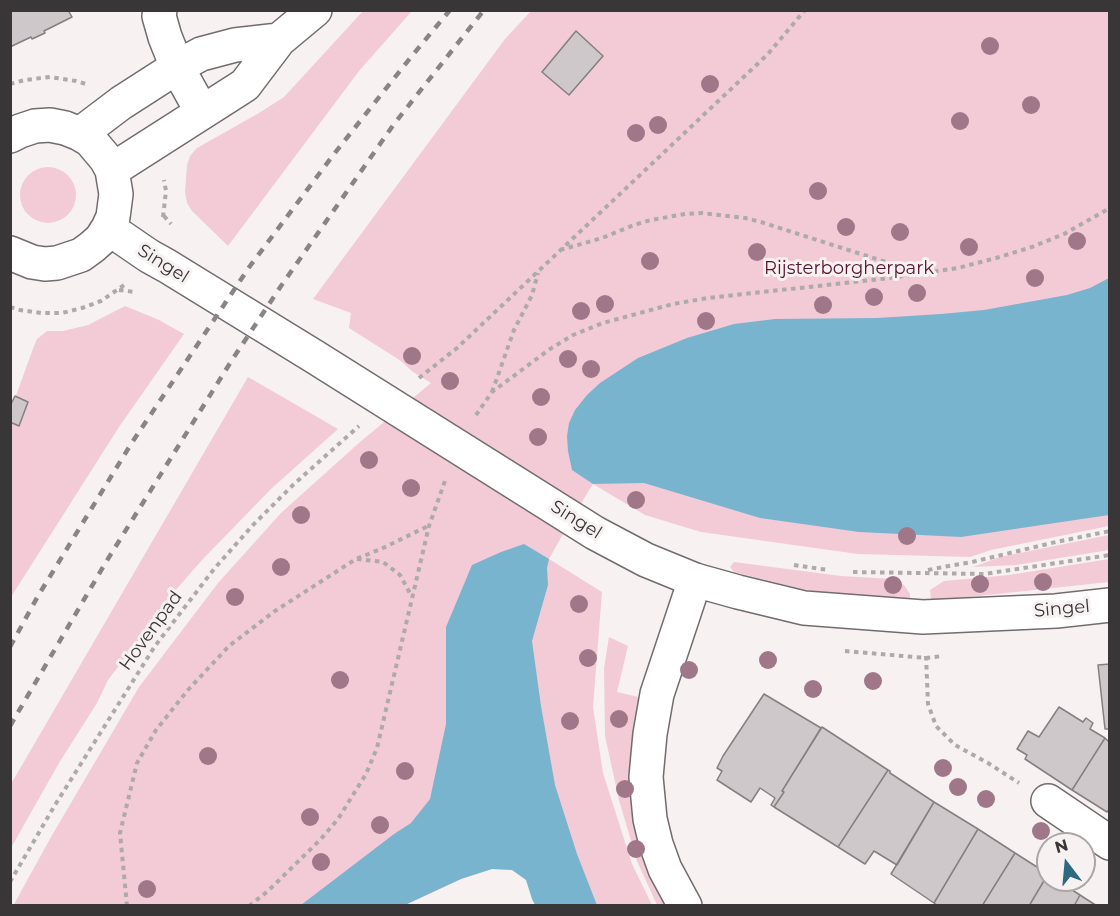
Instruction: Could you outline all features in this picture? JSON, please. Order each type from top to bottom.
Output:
[{"type":"street","points":[[159,10],[165,37],[177,67],[202,112]]},
{"type":"street","points":[[112,170],[245,85],[279,40],[315,10]]},
{"type":"street","points":[[80,134],[121,103],[201,54],[235,45],[279,40]]},
{"type":"street","points":[[10,136],[35,126],[50,125],[80,134],[90,140],[106,159],[112,170],[117,194],[116,206],[108,228],[92,247],[70,260],[57,263],[14,264]]},
{"type":"street","name":"Singel","points":[[108,228],[149,256],[595,533],[637,555],[695,580],[804,608],[923,617],[1056,611],[1110,605]]},
{"type":"street","points":[[685,906],[665,869],[656,844],[650,819],[646,777],[657,694],[695,580]]},
{"type":"street","points":[[1048,801],[1110,843]]},
{"type":"path","points":[[412,385],[457,348],[768,54],[805,10]]},
{"type":"path","points":[[492,392],[573,335],[603,323],[673,304],[708,298],[890,278],[958,268],[1032,247],[1064,234],[1110,208]]},
{"type":"path","points":[[559,250],[602,238],[651,220],[685,214],[711,214],[761,222],[921,273]]},
{"type":"path","points":[[475,417],[492,392],[514,330],[532,295],[539,270]]},
{"type":"path","name":"Hovenpad","points":[[10,882],[154,645],[214,569],[260,518],[286,491],[356,429]]},
{"type":"path","points":[[249,906],[268,891],[320,840],[338,819],[366,774],[377,748],[429,526],[445,480],[461,449]]},
{"type":"path","points":[[127,906],[120,833],[137,763],[156,730],[188,690],[229,646],[275,611],[356,559],[429,526]]},
{"type":"path","points":[[921,572],[1110,531]]},
{"type":"path","points":[[852,572],[984,574],[1110,555]]},
{"type":"path","points":[[356,559],[383,562],[400,575],[412,597]]},
{"type":"path","points":[[794,565],[829,570]]},
{"type":"path","points":[[926,658],[928,704],[936,726],[955,744],[1048,801]]},
{"type":"green space","points":[[363,11],[412,11],[359,71],[228,246],[192,211],[187,203],[185,192],[190,156],[197,148],[284,97]]},
{"type":"green space","name":"Rijsterborgherpark","points":[[531,11],[1109,11],[1109,526],[991,550],[970,557],[858,554],[701,532],[645,515],[593,484],[549,559],[602,592],[593,707],[603,773],[632,864],[652,905],[597,905],[577,855],[512,870],[492,869],[461,879],[405,905],[13,906],[139,687],[218,583],[281,513],[360,442],[431,383],[349,328],[351,313],[313,299],[505,39]]},
{"type":"green space","points":[[48,167],[59,169],[68,175],[74,184],[76,195],[74,206],[68,215],[59,221],[48,223],[37,221],[28,215],[22,206],[20,195],[22,184],[28,175],[37,169]]},
{"type":"green space","points":[[125,306],[159,320],[184,334],[119,427],[11,597],[10,412],[34,346],[37,339],[47,331],[63,331],[88,325]]},
{"type":"green space","points":[[248,377],[338,429],[271,489],[202,560],[167,600],[108,680],[97,703],[59,763],[11,848],[11,784]]},
{"type":"green space","points":[[1109,535],[1109,550],[1016,565],[973,567],[1000,557]]},
{"type":"green space","points":[[1109,559],[1109,582],[950,599],[931,599],[930,590],[944,581],[1009,575]]},
{"type":"green space","points":[[734,562],[841,576],[893,579],[904,585],[910,598],[832,594],[802,589],[734,572],[730,567]]},
{"type":"green space","points":[[609,637],[628,646],[617,692],[647,699],[671,905],[657,905],[637,861],[619,800],[605,736],[604,668]]},
{"type":"water","points":[[1109,278],[1109,515],[961,537],[859,532],[760,518],[644,483],[593,484],[572,470],[567,436],[569,423],[575,410],[587,395],[600,383],[638,358],[687,338],[734,324],[775,319],[877,318],[984,310],[1067,295],[1090,288]]},
{"type":"water","points":[[524,544],[549,559],[548,585],[532,641],[541,706],[555,785],[577,854],[597,905],[535,905],[526,880],[512,870],[492,869],[461,879],[405,905],[301,905],[411,823],[430,799],[446,724],[446,627],[472,565]]},
{"type":"building","points":[[10,10],[68,10],[72,17],[44,31],[45,33],[10,47]]},
{"type":"building","points":[[576,31],[603,56],[569,95],[542,72]]},
{"type":"building","points":[[15,396],[28,402],[19,426],[10,422],[10,406]]},
{"type":"building","points":[[1110,664],[1110,729],[1105,729],[1098,665]]},
{"type":"building","points":[[764,694],[821,728],[774,807],[771,805],[775,798],[760,788],[751,802],[717,780],[722,771],[717,768],[723,756]]},
{"type":"building","points":[[1059,707],[1083,722],[1086,718],[1093,723],[1090,729],[1105,738],[1072,790],[1025,759],[1027,755],[1017,749],[1028,731],[1039,737]]},
{"type":"building","points":[[822,727],[888,770],[838,847],[774,807]]},
{"type":"building","points":[[1105,738],[1110,743],[1110,808],[1107,812],[1072,790]]},
{"type":"building","points":[[888,770],[934,802],[897,865],[874,851],[865,864],[838,847]]},
{"type":"building","points":[[934,802],[978,829],[934,903],[891,874]]},
{"type":"building","points":[[978,829],[1015,853],[982,906],[938,906],[934,903]]},
{"type":"building","points":[[1015,853],[1036,866],[1037,892],[1029,906],[982,906]]},
{"type":"building","points":[[1037,892],[1075,892],[1080,895],[1074,906],[1029,906]]},
{"type":"building","points":[[1080,895],[1097,906],[1074,906]]},
{"type":"railway","points":[[10,647],[38,596],[131,444],[250,266],[334,154],[450,10]]},
{"type":"railway","points":[[10,726],[106,562],[232,360],[394,124],[484,10]]}]
